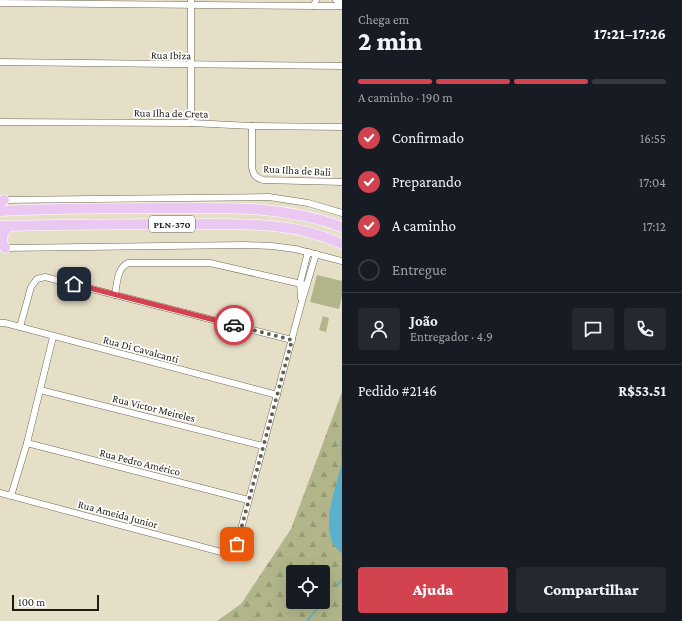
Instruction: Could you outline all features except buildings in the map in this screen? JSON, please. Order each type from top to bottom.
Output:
[{"type":"main road","name":"PLN-370","points":[[0,211],[61,208],[257,208],[299,214],[342,227]]},
{"type":"main road","points":[[61,208],[74,212],[119,213],[134,214],[136,216],[134,221],[104,223]]},
{"type":"main road","name":"PLN-370","points":[[2,230],[35,225],[104,223],[264,225],[322,236],[342,244]]},
{"type":"main road","points":[[2,230],[3,248]]},
{"type":"street","points":[[336,0],[342,5]]},
{"type":"street","points":[[0,3],[191,2],[315,3],[342,5]]},
{"type":"street","points":[[191,2],[191,123]]},
{"type":"street","name":"Rua Ibiza","points":[[0,62],[342,66]]},
{"type":"street","name":"Rua Ilha de Creta","points":[[0,122],[191,123],[252,126],[342,126]]},
{"type":"street","name":"Rua Ilha de Bali","points":[[252,126],[252,167],[253,173],[256,177],[263,180],[342,182]]},
{"type":"street","points":[[1,201],[269,197],[308,203],[342,213]]},
{"type":"street","points":[[3,248],[245,245],[272,246],[294,249],[342,261]]},
{"type":"street","points":[[248,500],[302,300],[308,252]]},
{"type":"street","points":[[303,284],[316,254]]},
{"type":"street","points":[[115,295],[120,271],[128,263],[210,263],[303,284]]},
{"type":"street","points":[[20,327],[30,286],[39,278],[47,277],[292,340]]},
{"type":"street","points":[[0,318],[3,323]]},
{"type":"street","name":"Rua Di Cavalcanti","points":[[3,323],[276,395]]},
{"type":"street","points":[[11,496],[27,443],[53,337]]},
{"type":"street","name":"Rua Victor Meireles","points":[[40,390],[263,446]]},
{"type":"street","name":"Rua Pedro Américo","points":[[27,443],[248,500]]},
{"type":"street","name":"Rua Ameida Junior","points":[[0,493],[221,552],[230,551],[237,544],[248,500]]},
{"type":"green space","points":[[317,275],[342,281],[342,296],[339,309],[310,302]]},
{"type":"green space","points":[[323,316],[329,318],[326,332],[319,330]]},
{"type":"green space","points":[[342,392],[342,621],[217,621],[241,604],[291,529]]},
{"type":"water","points":[[342,437],[342,554],[332,542],[329,523],[331,504],[341,465]]},
{"type":"waterway","points":[[337,586],[342,579]]},
{"type":"waterway","points":[[307,621],[317,609]]},
{"type":"way so far","points":[[234,325],[292,340],[237,544]]},
{"type":"route","points":[[74,284],[234,325]]}]
